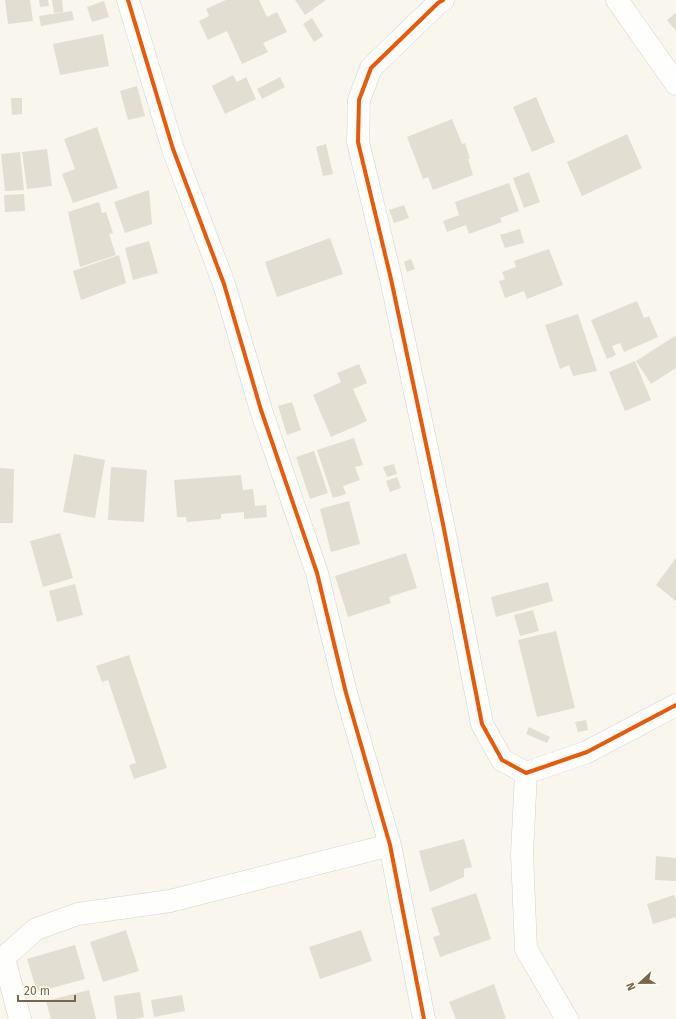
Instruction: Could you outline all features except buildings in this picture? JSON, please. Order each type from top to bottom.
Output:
[{"type":"street","points":[[128,0],[173,149],[224,284],[261,410],[317,573],[346,693],[390,845],[424,1019]]},
{"type":"street","points":[[443,0],[438,3],[371,68],[359,100],[358,142],[391,279],[442,516],[482,724],[502,760],[526,773],[587,752],[676,704]]},
{"type":"street","points":[[616,0],[676,84]]},
{"type":"street","points":[[526,773],[522,854],[526,949],[567,1019]]},
{"type":"street","points":[[20,1019],[2,960],[36,929],[78,914],[170,901],[390,845]]},
{"type":"cycle path","points":[[128,0],[173,149],[224,284],[261,410],[317,573],[346,693],[390,845],[424,1019]]},
{"type":"cycle path","points":[[443,0],[438,3],[371,68],[359,100],[358,142],[391,279],[443,524],[482,724],[502,760],[526,773],[587,752],[676,705]]}]
